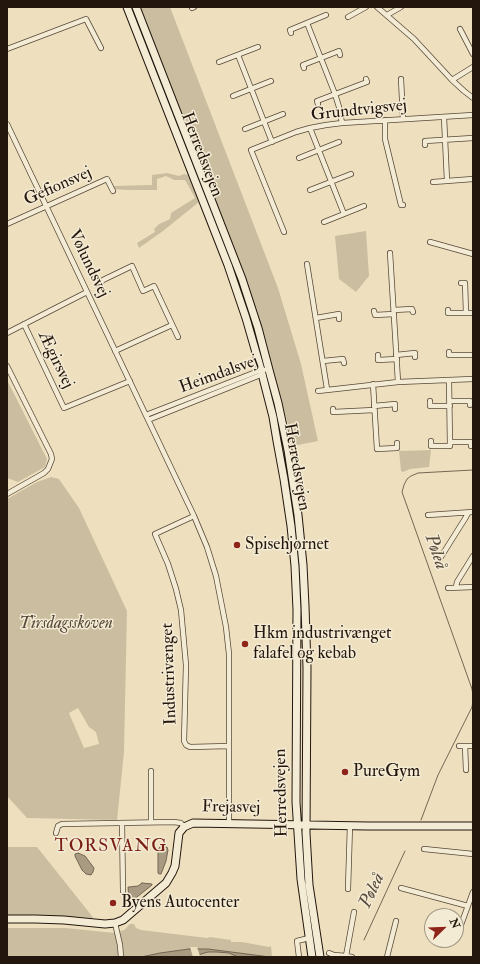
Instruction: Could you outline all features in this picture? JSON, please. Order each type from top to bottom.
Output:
[{"type":"street","name":"Herredsvejen","points":[[127,7],[228,265],[262,372],[273,417],[291,526],[295,566],[297,610],[296,802],[301,879],[312,957]]},
{"type":"street","name":"Herredsvejen","points":[[136,7],[242,279],[258,328],[278,403],[288,450],[298,515],[303,565],[307,668],[306,824],[309,884],[320,957]]},
{"type":"street","points":[[348,17],[366,7]]},
{"type":"street","points":[[377,7],[414,39],[452,80],[473,98]]},
{"type":"street","points":[[387,15],[401,7]]},
{"type":"street","points":[[291,33],[290,30],[326,16]]},
{"type":"street","points":[[7,49],[86,19],[101,48]]},
{"type":"street","points":[[307,23],[335,94],[342,123]]},
{"type":"street","points":[[460,28],[473,54]]},
{"type":"street","points":[[219,62],[258,47]]},
{"type":"street","points":[[304,68],[303,65],[339,51],[340,55]]},
{"type":"street","points":[[238,55],[272,142]]},
{"type":"street","points":[[452,80],[473,67]]},
{"type":"street","points":[[318,104],[317,101],[367,82],[366,79]]},
{"type":"street","points":[[401,79],[403,119]]},
{"type":"street","points":[[233,96],[271,81]]},
{"type":"street","points":[[245,129],[284,114]]},
{"type":"street","name":"Grundtvigsvej","points":[[284,232],[251,150],[310,128],[342,123],[473,115]]},
{"type":"street","points":[[444,117],[447,181]]},
{"type":"street","points":[[385,120],[386,139],[401,205],[404,205]]},
{"type":"street","name":"Vølundsvej","points":[[7,124],[147,417]]},
{"type":"street","points":[[310,128],[344,214]]},
{"type":"street","points":[[425,145],[425,141],[473,138]]},
{"type":"street","points":[[299,158],[339,142]]},
{"type":"street","points":[[310,190],[351,174]]},
{"type":"street","name":"Gefionsvej","points":[[7,224],[107,179],[113,191]]},
{"type":"street","points":[[433,182],[473,179]]},
{"type":"street","points":[[324,222],[364,206]]},
{"type":"street","points":[[430,242],[473,254]]},
{"type":"street","points":[[390,253],[398,382]]},
{"type":"street","points":[[308,264],[327,389]]},
{"type":"street","points":[[99,285],[103,280],[132,266],[143,291],[154,286],[178,337]]},
{"type":"street","points":[[461,283],[465,283],[466,313]]},
{"type":"street","points":[[7,333],[87,292]]},
{"type":"street","points":[[374,311],[375,315],[412,309],[412,312]]},
{"type":"street","points":[[448,310],[448,313],[473,313]]},
{"type":"street","points":[[316,318],[339,314],[339,319]]},
{"type":"street","name":"Ægirsvej","points":[[24,324],[64,408],[130,381]]},
{"type":"street","points":[[115,351],[172,325]]},
{"type":"street","points":[[449,352],[449,355],[473,355]]},
{"type":"street","points":[[378,355],[378,360],[415,354],[415,357]]},
{"type":"street","points":[[323,362],[343,359],[344,363]]},
{"type":"street","points":[[7,366],[52,459],[48,469],[44,473],[7,494]]},
{"type":"street","name":"Heimdalsvej","points":[[147,417],[269,370]]},
{"type":"street","points":[[318,391],[398,382],[473,379]]},
{"type":"street","points":[[431,442],[431,446],[450,446],[449,380]]},
{"type":"street","points":[[373,384],[377,449],[397,448],[397,443]]},
{"type":"street","points":[[430,401],[430,406],[470,401],[470,404]]},
{"type":"street","points":[[333,409],[333,412],[374,408],[395,404],[395,409]]},
{"type":"street","points":[[147,417],[194,516],[207,547],[216,576],[226,626],[229,654],[229,823]]},
{"type":"street","points":[[450,442],[471,442],[471,446]]},
{"type":"street","points":[[428,515],[470,512]]},
{"type":"street","points":[[439,560],[470,512]]},
{"type":"street","name":"Industrivænget","points":[[194,516],[155,534],[168,564],[181,612],[186,665],[184,741],[186,745],[190,747],[229,746]]},
{"type":"street","points":[[456,587],[457,582],[473,556]]},
{"type":"street","points":[[448,588],[473,587]]},
{"type":"street","points":[[459,746],[473,746]]},
{"type":"street","points":[[465,746],[466,770]]},
{"type":"street","points":[[151,770],[151,822]]},
{"type":"street","name":"Frejasvej","points":[[56,833],[58,826],[62,824],[179,822],[184,827]]},
{"type":"street","name":"Frejasvej","points":[[115,923],[127,917],[162,888],[170,878],[175,866],[179,833],[184,827],[193,822],[297,825],[473,826]]},
{"type":"street","points":[[122,823],[123,891]]},
{"type":"street","points":[[348,889],[350,825]]},
{"type":"street","points":[[424,849],[473,854]]},
{"type":"street","points":[[401,888],[468,906]]},
{"type":"street","points":[[464,917],[473,892]]},
{"type":"street","points":[[346,956],[354,912]]},
{"type":"street","points":[[7,919],[57,919],[95,924],[115,923],[121,957]]},
{"type":"street","points":[[387,957],[396,921]]},
{"type":"street","points":[[299,957],[296,941],[309,938]]},
{"type":"street","points":[[330,953],[334,955],[352,957]]},
{"type":"green space","points":[[139,7],[170,7],[278,288],[301,364],[318,441],[293,446],[261,325],[245,275]]},
{"type":"green space","points":[[167,173],[179,176],[184,174],[188,175],[199,202],[139,248],[137,243],[155,232],[154,229],[159,224],[170,219],[171,213],[195,198],[185,180],[174,180],[166,176],[157,179],[157,190],[114,189],[113,186],[152,185],[152,175]]},
{"type":"green space","points":[[366,231],[369,276],[356,292],[339,279],[335,236]]},
{"type":"green space","points":[[7,380],[47,459],[45,467],[18,482],[7,478]]},
{"type":"green space","points":[[431,450],[429,467],[410,469],[403,472],[401,471],[399,451]]},
{"type":"green space","name":"Tirsdagsskoven","points":[[51,477],[59,479],[79,508],[127,611],[124,752],[117,820],[27,818],[7,796],[7,499],[37,482]],"holes":[[[78,708],[89,727],[96,732],[99,744],[84,748],[69,713]]]},
{"type":"green space","points":[[7,847],[37,847],[93,918],[37,916],[7,917]]},
{"type":"green space","points":[[130,924],[134,924],[136,928],[141,930],[207,938],[210,937],[231,940],[231,942],[271,946],[272,957],[124,957],[120,931],[124,930]]},
{"type":"green space","points":[[7,928],[66,928],[115,933],[119,957],[7,957]]},
{"type":"shaded area","points":[[160,847],[167,847],[168,850],[166,861],[161,874],[159,874],[158,850]]},
{"type":"shaded area","points":[[78,853],[85,856],[94,868],[91,875],[86,874],[82,870],[75,856],[75,854]]},
{"type":"shaded area","points":[[142,883],[152,885],[132,901],[129,901],[128,887],[138,886]]},
{"type":"shaded area","points":[[189,949],[208,949],[270,957],[238,957],[229,953],[208,952],[194,957],[141,957]]},
{"type":"pier","points":[[190,947],[197,947],[200,956],[193,957]]},
{"type":"waterway","name":"Pøleå","points":[[473,470],[418,473],[407,479],[402,492],[472,689],[473,696]]},
{"type":"waterway","name":"Pøleå","points":[[421,820],[438,775],[472,707],[473,700]]},
{"type":"waterway","name":"Pøleå","points":[[364,940],[405,851]]},
{"type":"place","name":"Spisehjørnet","points":[[237,545]]},
{"type":"place","name":"Hkm industrivænget falafel og kebab","points":[[245,644]]},
{"type":"place","name":"PureGym","points":[[345,772]]},
{"type":"place","name":"Byens Autocenter","points":[[113,903]]},
{"type":"district","name":"TORSVANG","points":[[111,847]]}]
